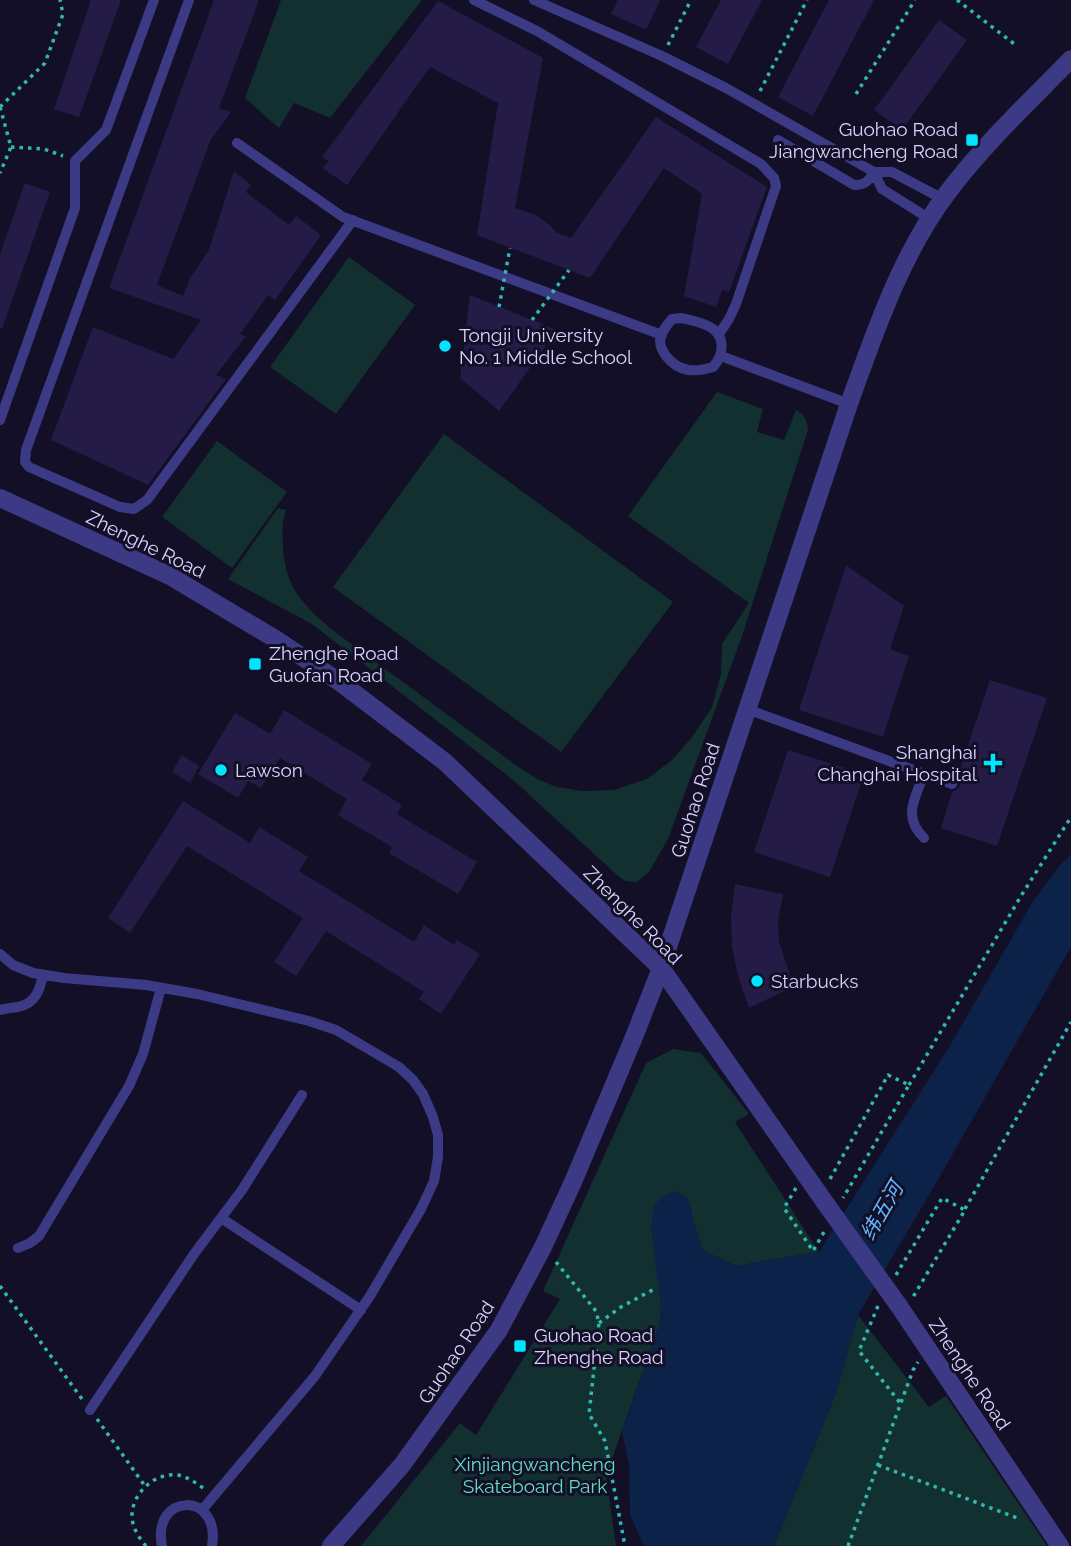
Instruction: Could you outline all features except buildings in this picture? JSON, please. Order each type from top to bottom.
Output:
[{"type":"street","name":"Guohao Road","points":[[331,1546],[402,1465],[499,1330],[543,1247],[661,968],[849,404],[904,262],[943,199],[985,149],[1071,60]]},
{"type":"street","name":"Zhenghe Road","points":[[0,498],[170,576],[277,640],[341,683],[445,762],[661,968],[805,1173],[829,1201],[1060,1546]]},
{"type":"lane","points":[[0,419],[75,208],[75,161],[106,130],[154,0]]},
{"type":"lane","points":[[189,0],[26,450],[25,462],[29,467],[120,507],[134,509],[147,500],[353,220]]},
{"type":"lane","points":[[474,0],[537,31],[645,94],[761,164],[774,178],[776,186],[736,304],[719,334]]},
{"type":"lane","points":[[534,0],[662,56],[753,104],[871,177],[882,189],[930,219]]},
{"type":"lane","points":[[778,140],[853,185],[860,185],[871,177],[892,172],[943,199]]},
{"type":"lane","points":[[237,143],[343,217],[662,335]]},
{"type":"lane","points":[[681,318],[710,327],[719,334],[721,356],[713,367],[694,372],[678,367],[663,352],[660,340],[672,319],[681,318]]},
{"type":"lane","points":[[721,356],[849,404]]},
{"type":"lane","points":[[747,709],[951,784]]},
{"type":"lane","points":[[924,774],[911,810],[916,831],[924,838]]},
{"type":"lane","points":[[0,954],[13,965],[33,974],[161,988],[210,997],[336,1030],[399,1067],[423,1094],[433,1117],[438,1135],[438,1157],[434,1181],[421,1209],[361,1310],[300,1395],[202,1510]]},
{"type":"lane","points":[[0,1010],[22,1007],[31,1002],[44,975]]},
{"type":"lane","points":[[19,1248],[38,1236],[129,1086],[143,1054],[161,988]]},
{"type":"lane","points":[[90,1410],[194,1254],[242,1190],[302,1095]]},
{"type":"lane","points":[[221,1218],[361,1310]]},
{"type":"lane","points":[[162,1546],[162,1523],[168,1512],[174,1507],[186,1504],[198,1506],[207,1514],[214,1536],[212,1546]]},
{"type":"path","points":[[0,173],[11,147],[0,107],[45,63],[63,14],[60,0]]},
{"type":"path","points":[[662,56],[691,0]]},
{"type":"path","points":[[753,104],[807,0]]},
{"type":"path","points":[[856,94],[915,0]]},
{"type":"path","points":[[957,0],[1017,47]]},
{"type":"path","points":[[11,147],[44,149],[75,161]]},
{"type":"path","points":[[499,307],[510,248]]},
{"type":"path","points":[[532,320],[569,270]]},
{"type":"path","points":[[829,1201],[909,1085],[1071,817]]},
{"type":"path","points":[[901,1309],[965,1210],[1071,1022]]},
{"type":"path","points":[[829,1201],[888,1075],[909,1085]]},
{"type":"path","points":[[805,1173],[784,1208],[813,1251],[827,1227]]},
{"type":"path","points":[[896,1275],[942,1198],[965,1210]]},
{"type":"path","points":[[543,1247],[596,1311],[599,1323],[589,1414],[605,1441],[625,1546]]},
{"type":"path","points":[[0,1286],[145,1486]]},
{"type":"path","points":[[599,1323],[656,1287]]},
{"type":"path","points":[[883,1296],[859,1351],[901,1404]]},
{"type":"path","points":[[848,1546],[913,1370],[919,1361],[931,1353]]},
{"type":"path","points":[[878,1465],[1048,1529]]},
{"type":"path","points":[[146,1546],[134,1527],[132,1515],[145,1486],[163,1476],[178,1475],[193,1481],[213,1498]]},
{"type":"green space","points":[[281,0],[422,0],[330,118],[294,103],[279,128],[245,98]]},
{"type":"green space","points":[[349,257],[415,305],[336,414],[270,367]]},
{"type":"green space","points":[[717,392],[763,409],[757,432],[784,440],[796,410],[805,418],[808,430],[741,639],[668,839],[649,872],[637,882],[625,881],[616,874],[512,779],[312,624],[228,579],[278,508],[286,510],[283,523],[284,558],[291,582],[311,611],[331,629],[539,780],[557,787],[581,791],[614,790],[647,779],[672,760],[693,736],[712,707],[721,674],[722,644],[749,603],[628,516]]},
{"type":"green space","points":[[444,434],[673,602],[561,752],[333,587]]},
{"type":"green space","points":[[217,441],[287,492],[232,568],[162,517]]},
{"type":"green space","name":"Xinjiangwancheng Skateboard Park","points":[[673,1049],[701,1053],[749,1114],[735,1122],[819,1252],[736,1266],[702,1250],[687,1197],[659,1326],[606,1476],[616,1546],[361,1546],[460,1423],[476,1435],[560,1299],[543,1291],[646,1063]]},
{"type":"green space","points":[[858,1315],[929,1407],[946,1396],[1047,1546],[774,1546],[837,1390]]},
{"type":"water","name":"纬五河","points":[[1071,854],[1071,947],[858,1315],[837,1390],[774,1546],[644,1546],[630,1515],[629,1464],[622,1432],[659,1326],[661,1308],[651,1227],[654,1205],[665,1195],[675,1191],[687,1197],[702,1250],[736,1266],[819,1252],[951,1044],[1032,903]]},
{"type":"place","name":"Guohao Road Jiangwancheng Road","points":[[972,140]]},
{"type":"place","name":"Tongji University No. 1 Middle School","points":[[445,346]]},
{"type":"place","name":"Zhenghe Road Guofan Road","points":[[255,664]]},
{"type":"place","name":"Shanghai Changhai Hospital","points":[[993,763]]},
{"type":"place","name":"Lawson","points":[[221,770]]},
{"type":"place","name":"Starbucks","points":[[757,981]]},
{"type":"place","name":"Guohao Road Zhenghe Road","points":[[520,1346]]}]
